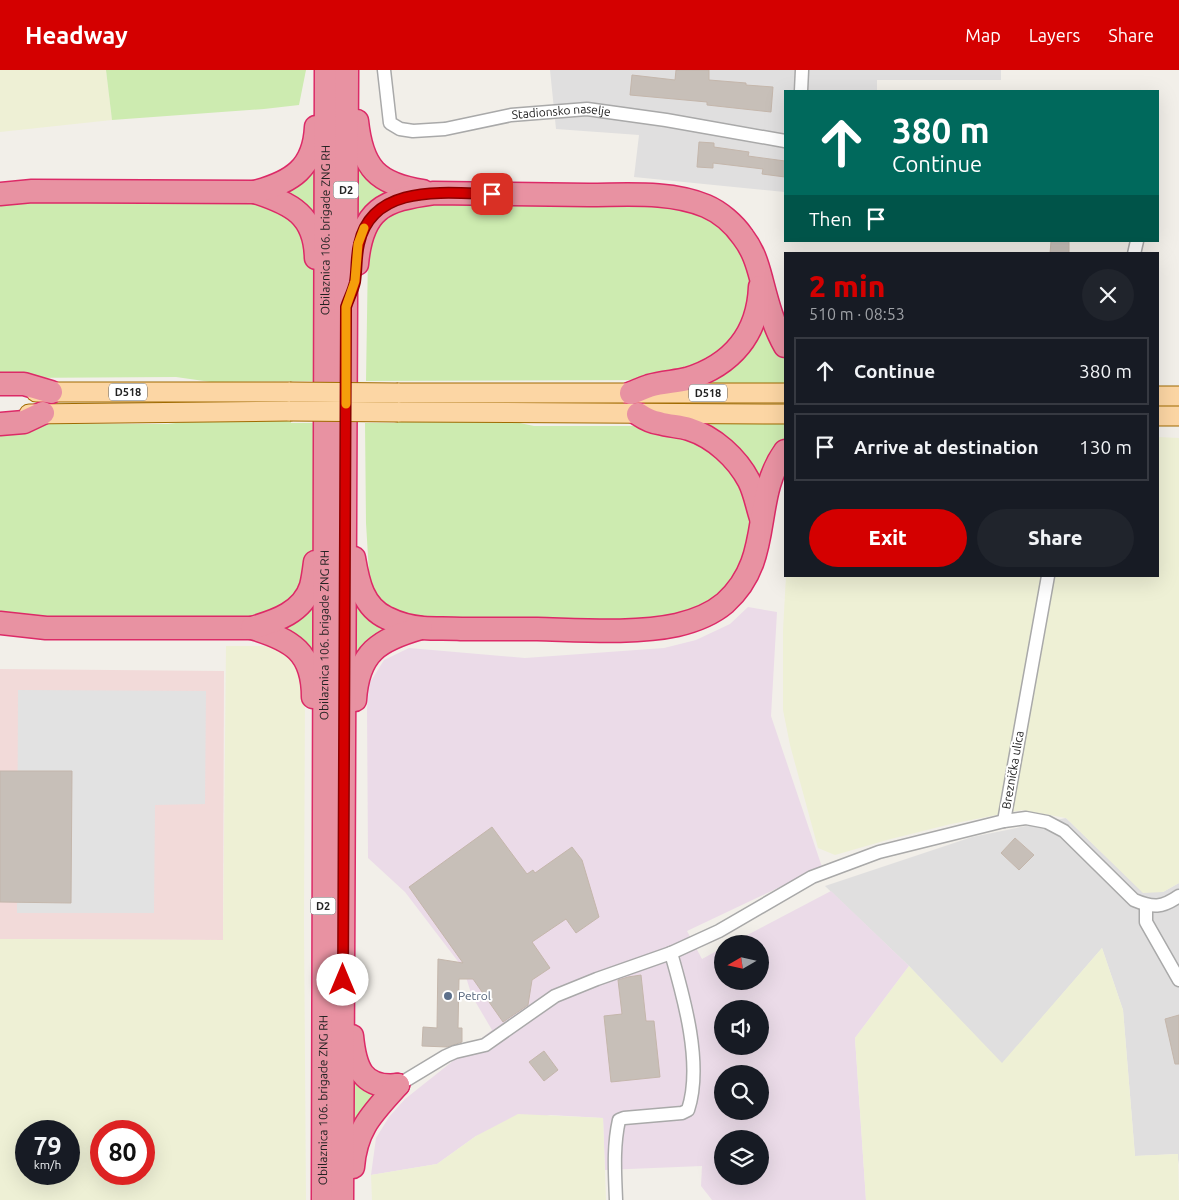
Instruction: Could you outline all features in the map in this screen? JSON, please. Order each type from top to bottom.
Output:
[{"type":"highway","points":[[0,194],[32,191],[255,192],[277,186],[299,172],[309,160],[316,139],[317,110],[336,73],[353,93],[359,140],[363,153],[370,166],[379,176],[391,184],[406,189],[434,193],[660,196],[706,206],[731,223],[752,250],[778,333],[784,344]]},
{"type":"highway","name":"Obilaznica 106. brigade ZNG RH","points":[[322,1200],[334,745],[336,73]]},
{"type":"highway","points":[[255,192],[289,205],[300,213],[307,223],[316,248],[319,277],[336,305],[355,281],[358,244],[363,229],[372,217],[383,206],[392,201],[434,193]]},
{"type":"highway","points":[[761,278],[759,303],[755,320],[738,348],[710,370],[688,378],[650,386],[634,403],[659,424],[673,425],[692,430],[718,445],[730,455],[750,482],[762,522]]},
{"type":"highway","points":[[0,384],[24,384],[51,392]]},
{"type":"highway","points":[[0,424],[24,422],[43,413]]},
{"type":"highway","points":[[335,520],[352,542],[357,581],[363,596],[373,609],[386,618],[422,628],[610,630],[661,628],[694,620],[709,614],[724,604],[746,579],[758,549],[769,483],[775,466],[784,452]]},
{"type":"highway","points":[[0,623],[46,628],[252,628],[273,622],[295,610],[311,587],[335,520]]},
{"type":"highway","points":[[252,628],[275,635],[288,642],[302,654],[313,682],[317,727],[334,745],[352,723],[358,678],[366,660],[380,644],[395,636],[422,628]]},
{"type":"highway","name":"Obilaznica 106. brigade ZNG RH","points":[[334,745],[343,980],[342,1200]]},
{"type":"highway","points":[[343,980],[351,1012],[355,1058],[360,1071],[366,1079],[375,1084],[386,1086],[398,1085]]},
{"type":"highway","points":[[351,1200],[355,1146],[370,1118],[398,1085]]},
{"type":"main road","name":"D518","points":[[0,394],[51,392],[398,393],[634,403],[784,414]]},
{"type":"main road","name":"D518","points":[[0,415],[290,411],[398,412],[634,403],[784,393]]},
{"type":"main road","points":[[1159,396],[1179,396]]},
{"type":"main road","points":[[1159,416],[1179,416]]},
{"type":"street","name":"Stadionsko naselje","points":[[384,70],[390,124],[400,130],[445,129],[511,115],[587,109],[666,120],[784,141]]},
{"type":"street","points":[[801,90],[802,70]]},
{"type":"street","name":"Breznička ulica","points":[[1048,577],[1004,821],[1026,818],[1047,822],[1064,831],[1134,900],[1146,905]]},
{"type":"street","points":[[398,1085],[446,1056],[486,1045],[555,996],[597,978],[671,953],[719,931],[795,885],[838,866],[879,852],[1004,821]]},
{"type":"street","points":[[1179,896],[1162,906],[1146,905],[1146,922],[1179,980]]},
{"type":"street","points":[[616,1200],[615,1158],[619,1120],[682,1113],[688,1110],[691,1100],[694,1084],[693,1053],[682,992],[671,953]]},
{"type":"shaded area","points":[[550,70],[1001,70],[1001,80],[877,80],[877,90],[784,90],[784,192],[634,177],[639,135],[556,129]]},
{"type":"shaded area","points":[[748,607],[777,612],[771,716],[822,867],[687,931],[702,959],[714,952],[714,990],[769,990],[769,935],[747,935],[831,891],[909,966],[855,1038],[866,1200],[712,1200],[701,1186],[702,1166],[605,1170],[603,1118],[550,1115],[476,1136],[437,1164],[371,1175],[376,1138],[389,1117],[405,1099],[492,1030],[472,996],[463,968],[405,892],[368,858],[367,709],[369,684],[384,660],[409,648],[525,658],[664,648],[696,640],[730,624]]},
{"type":"shaded area","points":[[0,669],[224,671],[223,940],[0,939]]},
{"type":"shaded area","points":[[18,690],[206,691],[205,804],[155,805],[154,913],[17,913]]},
{"type":"shaded area","points":[[1066,818],[1143,892],[1163,892],[1179,883],[1179,1164],[1177,1154],[1135,1156],[1123,1010],[1102,948],[1002,1064],[909,966],[825,886],[972,837]]},
{"type":"green space","points":[[0,70],[106,70],[112,120],[0,132]]},
{"type":"green space","points":[[106,70],[306,70],[299,105],[112,120]]},
{"type":"green space","points":[[353,152],[396,190],[357,229]]},
{"type":"green space","points":[[316,155],[321,232],[277,190]]},
{"type":"green space","points":[[251,198],[283,204],[313,246],[318,300],[318,381],[211,382],[176,377],[12,378],[0,375],[0,203]]},
{"type":"green space","points":[[666,202],[717,216],[756,274],[738,344],[663,380],[366,381],[368,253],[377,228],[406,203]]},
{"type":"green space","points":[[763,310],[784,354],[784,387],[690,386]]},
{"type":"green space","points":[[215,418],[290,418],[291,423],[317,423],[316,543],[303,595],[261,621],[0,616],[0,431],[42,424],[168,424]]},
{"type":"green space","points":[[398,418],[515,422],[534,426],[650,426],[720,452],[758,519],[732,590],[677,620],[408,620],[382,602],[373,588],[369,573],[366,523],[365,423],[397,423]]},
{"type":"green space","points":[[690,419],[784,420],[784,446],[763,493]]},
{"type":"green space","points":[[1159,437],[1179,438],[1179,883],[1163,892],[1143,893],[1066,818],[1022,810],[951,824],[835,855],[818,848],[790,745],[783,710],[783,630],[786,577],[1159,577]]},
{"type":"green space","points":[[355,589],[395,627],[356,667]]},
{"type":"green space","points":[[314,593],[318,670],[274,628]]},
{"type":"green space","points":[[226,646],[270,646],[294,656],[305,691],[306,1200],[0,1200],[0,939],[223,940]]},
{"type":"green space","points":[[1102,948],[1123,1010],[1135,1156],[1178,1154],[1179,1200],[866,1200],[855,1038],[909,966],[1002,1063]]},
{"type":"green space","points":[[351,1070],[383,1095],[353,1138]]},
{"type":"green space","points":[[518,1114],[603,1118],[606,1200],[372,1200],[371,1175],[437,1164],[476,1136]]},
{"type":"building","points":[[676,70],[709,70],[709,80],[773,87],[771,112],[707,105],[707,102],[630,95],[632,75],[675,80]]},
{"type":"building","points":[[699,142],[714,143],[714,147],[749,152],[748,156],[784,161],[784,177],[762,174],[763,169],[713,163],[713,168],[697,167]]},
{"type":"building","points":[[1051,242],[1069,242],[1069,252],[1050,252]]},
{"type":"building","points":[[0,771],[72,771],[71,903],[0,902]]},
{"type":"building","points":[[492,827],[527,874],[533,870],[535,873],[572,847],[582,860],[599,917],[576,933],[566,919],[532,942],[550,968],[532,980],[528,1005],[503,1022],[473,979],[459,979],[458,1028],[462,1028],[462,1042],[447,1047],[422,1046],[423,1027],[437,1028],[438,959],[463,963],[409,887]]},
{"type":"building","points":[[1015,838],[1034,855],[1019,870],[1001,853]]},
{"type":"building","points":[[641,975],[646,1021],[654,1021],[660,1077],[611,1082],[604,1016],[622,1014],[618,980]]},
{"type":"building","points":[[1179,1015],[1179,1064],[1175,1064],[1165,1019]]},
{"type":"building","points":[[544,1051],[558,1070],[544,1081],[529,1062]]},
{"type":"slow traffic","points":[[346,404],[346,307],[355,281],[358,244],[364,228]]},
{"type":"place","name":"Petrol","points":[[448,996]]},
{"type":"route","points":[[343,980],[346,307],[355,281],[358,244],[363,229],[383,206],[392,201],[407,197],[434,193],[492,194]]}]
